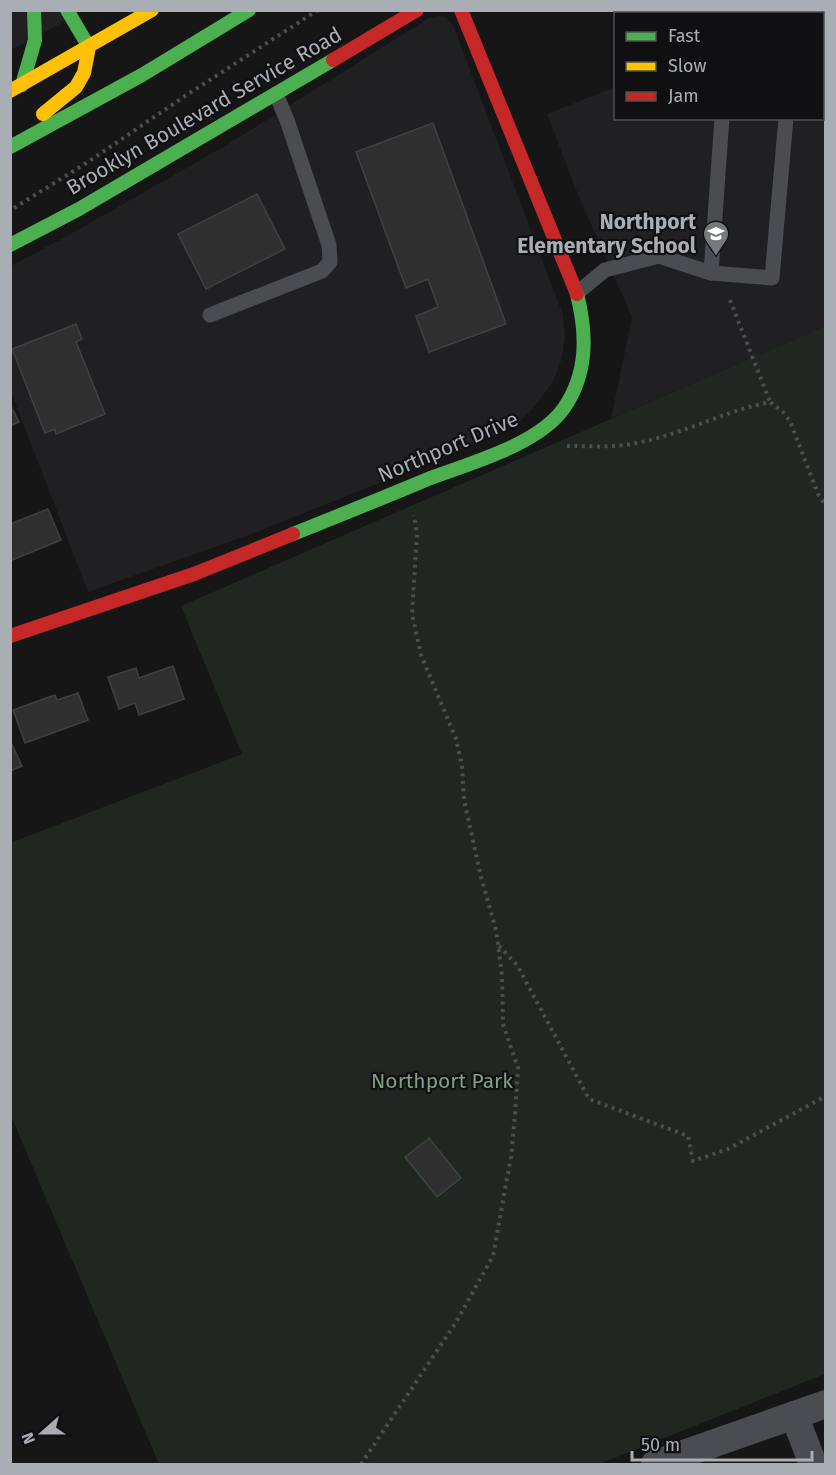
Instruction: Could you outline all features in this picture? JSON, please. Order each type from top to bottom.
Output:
[{"type":"street","points":[[16,88],[34,50],[37,29],[34,10]]},
{"type":"street","points":[[10,139],[55,106],[76,87],[84,73],[89,47],[67,10]]},
{"type":"street","points":[[16,88],[152,10]]},
{"type":"street","points":[[10,147],[142,75],[249,10]]},
{"type":"street","name":"Brooklyn Boulevard Service Road","points":[[10,246],[79,209],[417,10]]},
{"type":"street","name":"Northport Drive","points":[[10,636],[194,574],[514,445],[540,430],[563,410],[577,383],[586,355],[585,322],[577,293],[461,10]]},
{"type":"street","points":[[655,1464],[825,1404]]},
{"type":"street","points":[[794,1414],[813,1464]]},
{"type":"lane","points":[[210,315],[322,271],[330,262],[329,245],[276,94]]},
{"type":"lane","points":[[711,273],[722,120]]},
{"type":"lane","points":[[577,293],[605,270],[659,256],[711,273],[772,278],[786,120]]},
{"type":"path","points":[[10,210],[88,162],[318,10]]},
{"type":"path","points":[[730,300],[770,402],[790,421],[818,494],[825,506]]},
{"type":"path","points":[[564,446],[635,444],[678,431],[724,413],[770,402]]},
{"type":"path","points":[[361,1464],[404,1404],[455,1324],[493,1256],[511,1157],[518,1068],[503,1024],[502,975],[496,930],[464,800],[462,766],[456,740],[421,655],[412,614],[417,534],[413,510],[404,489]]},
{"type":"path","points":[[498,945],[517,965],[589,1099],[688,1136],[693,1161],[728,1149],[825,1096]]},
{"type":"shaded area","points":[[11,11],[84,11],[11,50]]},
{"type":"shaded area","name":"Northport Elementary School","points":[[825,11],[825,326],[611,419],[632,317],[579,197],[547,114],[614,87],[614,120],[824,120],[824,12],[805,12]]},
{"type":"shaded area","points":[[446,17],[453,25],[563,315],[565,336],[562,358],[553,382],[534,407],[515,426],[437,460],[254,533],[88,592],[11,392],[11,266],[230,143],[429,18]]},
{"type":"green space","name":"Northport Park","points":[[825,326],[825,1374],[599,1464],[159,1464],[11,1116],[10,843],[242,754],[181,606]]},
{"type":"building","points":[[433,123],[506,324],[429,352],[416,316],[438,307],[428,279],[406,288],[356,152]]},
{"type":"building","points":[[257,194],[285,249],[206,289],[178,234]]},
{"type":"building","points":[[76,324],[82,339],[76,342],[105,414],[56,434],[55,429],[45,433],[12,349]]},
{"type":"building","points":[[10,404],[19,422],[10,426]]},
{"type":"building","points":[[48,509],[61,540],[10,561],[10,524]]},
{"type":"building","points":[[173,666],[184,699],[139,715],[135,703],[119,709],[108,677],[136,668],[139,678]]},
{"type":"building","points":[[78,693],[88,720],[25,743],[13,710],[55,695],[57,700]]},
{"type":"building","points":[[10,740],[22,766],[10,771]]},
{"type":"building","points":[[429,1138],[461,1178],[437,1197],[405,1157]]},
{"type":"traffic: fast","points":[[22,85],[35,40],[34,10]]},
{"type":"traffic: fast","points":[[67,10],[89,47]]},
{"type":"traffic: fast","points":[[10,147],[142,75],[249,10]]},
{"type":"traffic: fast","points":[[10,245],[79,209],[333,60]]},
{"type":"traffic: fast","points":[[293,534],[521,443],[552,421],[572,395],[581,367],[584,338],[577,294]]},
{"type":"traffic: slow","points":[[10,91],[152,10]]},
{"type":"traffic: slow","points":[[43,114],[76,87],[84,73],[89,47]]},
{"type":"traffic: jam","points":[[333,60],[417,10]]},
{"type":"traffic: jam","points":[[461,10],[577,294]]},
{"type":"traffic: jam","points":[[10,636],[194,574],[293,534]]},
{"type":"place","name":"Northport Elementary School","points":[[716,257]]}]
